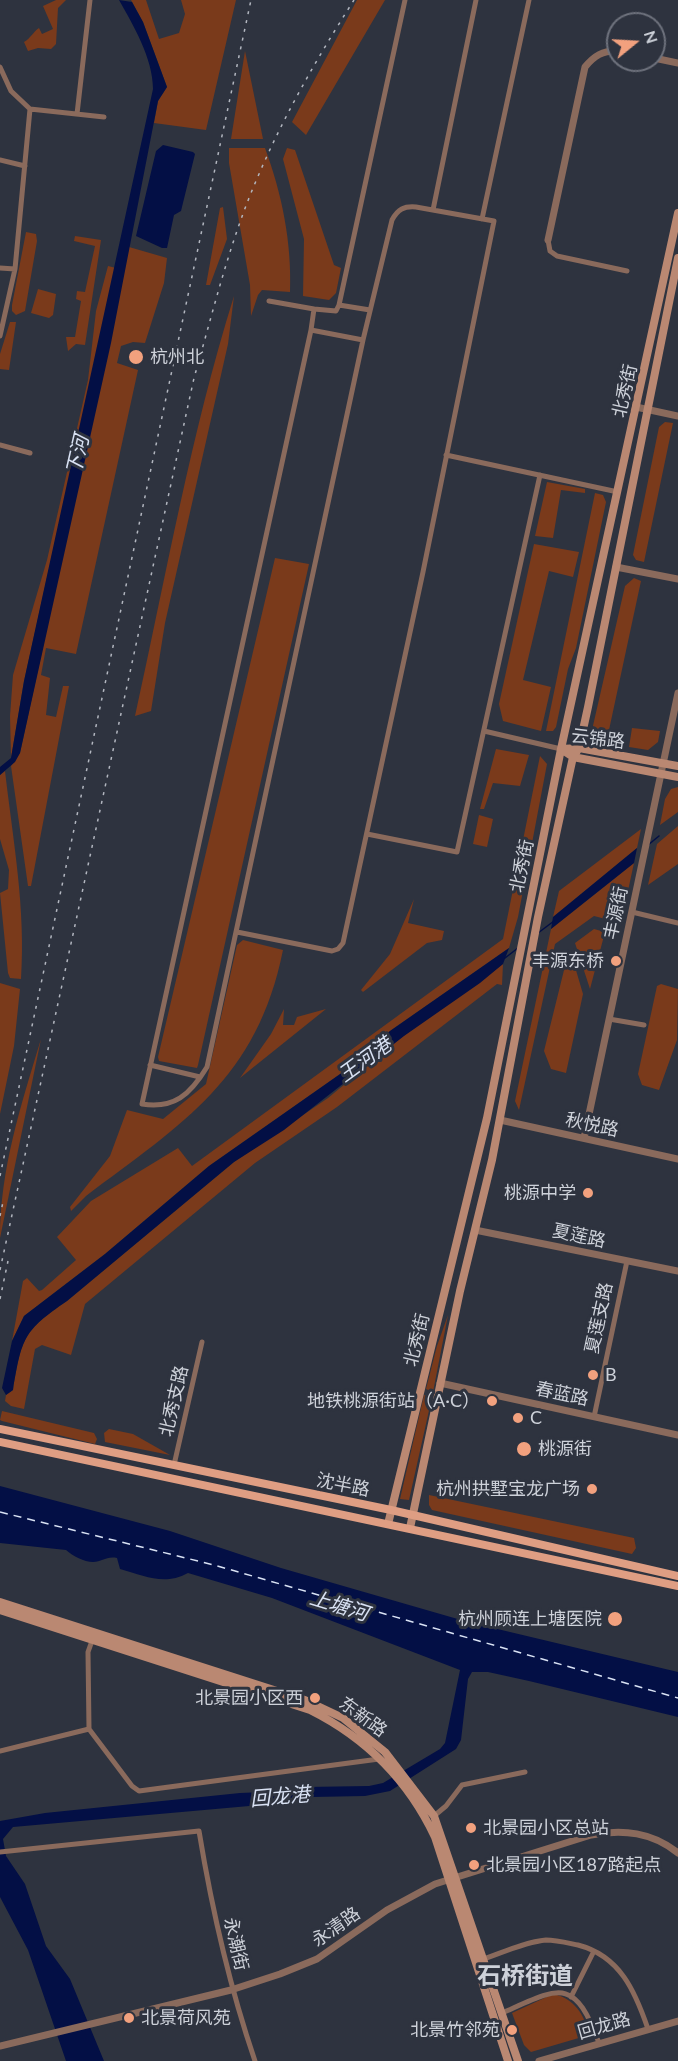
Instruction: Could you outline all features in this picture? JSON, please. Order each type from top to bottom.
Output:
[{"type":"main road","name":"北秀街","points":[[388,1524],[487,1118],[561,749],[662,296],[678,213]]},
{"type":"main road","name":"北秀街","points":[[410,1528],[440,1383],[500,1120],[573,757],[579,748],[649,410],[674,304],[678,258]]},
{"type":"main road","points":[[674,290],[662,296],[674,304]]},
{"type":"main road","name":"云锦路","points":[[561,749],[579,748],[678,766]]},
{"type":"main road","name":"云锦路","points":[[561,749],[573,757],[678,777]]},
{"type":"main road","name":"沈半路","points":[[0,1429],[174,1467],[391,1510],[678,1576]]},
{"type":"main road","name":"沈半路","points":[[0,1442],[678,1586]]},
{"type":"main road","name":"东新路","points":[[0,1602],[310,1710],[349,1731],[397,1771]]},
{"type":"main road","name":"东新路","points":[[0,1610],[305,1700],[330,1711],[364,1734],[434,1816],[508,2061]]},
{"type":"main road","name":"东新路","points":[[407,1784],[427,1819],[453,1878],[484,1959],[518,2061]]},
{"type":"street","points":[[77,114],[90,0]]},
{"type":"street","points":[[269,302],[336,311],[405,0]]},
{"type":"street","points":[[433,210],[476,0]]},
{"type":"street","points":[[482,219],[529,0]]},
{"type":"street","points":[[606,52],[592,58],[585,67],[548,240],[550,251],[557,256],[627,271]]},
{"type":"street","points":[[0,67],[11,91],[30,109],[104,117]]},
{"type":"street","points":[[0,336],[15,269],[30,109]]},
{"type":"street","points":[[0,160],[25,166]]},
{"type":"street","points":[[237,932],[332,951],[343,944],[494,221],[407,206],[397,211],[392,220],[363,340],[207,1067],[179,1100],[168,1106],[142,1104],[314,309]]},
{"type":"street","points":[[0,268],[15,269]]},
{"type":"street","points":[[339,304],[370,310]]},
{"type":"street","points":[[311,330],[363,340]]},
{"type":"street","points":[[636,406],[678,416]]},
{"type":"street","points":[[0,445],[30,453]]},
{"type":"street","points":[[446,455],[618,492]]},
{"type":"street","points":[[367,834],[457,852],[540,475]]},
{"type":"street","points":[[616,567],[678,579]]},
{"type":"street","name":"丰源街","points":[[584,1138],[678,693]]},
{"type":"street","points":[[484,731],[561,749]]},
{"type":"street","points":[[632,912],[678,923]]},
{"type":"street","points":[[609,1018],[644,1025]]},
{"type":"street","points":[[150,1065],[200,1077]]},
{"type":"street","name":"秋悦路","points":[[500,1120],[678,1159]]},
{"type":"street","name":"夏莲路","points":[[475,1230],[678,1271]]},
{"type":"street","name":"夏莲支路","points":[[594,1417],[627,1261]]},
{"type":"street","name":"北秀支路","points":[[174,1467],[202,1342]]},
{"type":"street","name":"春蓝路","points":[[440,1383],[678,1435]]},
{"type":"street","points":[[94,1636],[88,1652],[89,1729],[132,1786],[139,1791],[381,1759]]},
{"type":"street","points":[[0,1751],[89,1729]]},
{"type":"street","points":[[434,1816],[446,1806],[462,1785],[525,1772]]},
{"type":"street","name":"永潮街","points":[[0,1852],[199,1831],[231,1990],[255,2061]]},
{"type":"street","name":"永清路","points":[[0,2046],[231,1990],[280,1974],[316,1959],[401,1901],[453,1878],[591,1835],[612,1831],[652,1837],[678,1853]]},
{"type":"street","points":[[484,1959],[548,1940],[567,1942],[594,1952],[618,1967],[638,2000],[648,2029]]},
{"type":"street","points":[[571,1997],[594,1952]]},
{"type":"street","points":[[502,2013],[549,1992],[571,1997],[588,2012],[599,2043]]},
{"type":"street","name":"回龙路","points":[[539,2061],[678,2021]]},
{"type":"shaded area","points":[[56,0],[66,0],[58,8],[56,44],[51,49],[38,48],[28,51],[24,42],[39,28],[42,34],[53,29],[43,6]]},
{"type":"shaded area","points":[[131,0],[146,0],[159,39],[179,33],[185,14],[181,0],[236,0],[206,130],[154,123],[158,101],[167,87],[143,22]]},
{"type":"shaded area","points":[[357,0],[385,0],[306,135],[292,122]]},
{"type":"shaded area","points":[[245,51],[263,139],[231,139]]},
{"type":"shaded area","points":[[229,148],[265,148],[285,219],[290,292],[262,290],[251,316],[250,285],[229,163]]},
{"type":"shaded area","points":[[287,148],[295,150],[334,265],[341,268],[336,293],[329,300],[303,296],[304,239],[283,159]]},
{"type":"shaded area","points":[[223,207],[227,239],[210,285],[206,285],[220,208]]},
{"type":"shaded area","points":[[26,232],[36,234],[37,241],[25,311],[16,315],[12,311],[12,305]]},
{"type":"shaded area","points":[[75,236],[101,240],[85,345],[76,344],[68,351],[66,337],[75,337],[81,301],[76,299],[77,291],[85,292],[95,246],[74,241]]},
{"type":"shaded area","points":[[129,247],[167,258],[164,283],[145,343],[133,342],[121,346],[117,363],[138,370],[76,654],[46,648],[41,675],[50,678],[46,715],[56,717],[63,686],[69,686],[31,886],[28,886],[11,766],[20,753]]},
{"type":"shaded area","points":[[108,266],[116,268],[24,681],[11,758],[10,716],[13,675],[47,560],[88,380],[96,311]]},
{"type":"shaded area","points":[[38,289],[56,294],[53,315],[49,318],[31,313]]},
{"type":"shaded area","points":[[234,296],[228,344],[165,623],[151,711],[135,716],[192,452]]},
{"type":"shaded area","points":[[10,322],[16,322],[9,370],[0,369],[0,354]]},
{"type":"shaded area","points":[[665,422],[673,423],[644,562],[636,560],[633,555],[659,427]]},
{"type":"shaded area","points":[[547,482],[585,489],[585,493],[561,490],[553,538],[535,536]]},
{"type":"shaded area","points":[[595,493],[603,495],[606,502],[576,648],[568,669],[556,727],[553,731],[546,731]]},
{"type":"shaded area","points":[[534,544],[579,552],[573,577],[549,571],[523,680],[551,687],[541,731],[503,721],[499,704]]},
{"type":"shaded area","points":[[275,558],[309,564],[198,1065],[197,1068],[159,1061],[158,1057]]},
{"type":"shaded area","points":[[634,578],[641,581],[606,744],[596,741],[592,730],[625,586]]},
{"type":"shaded area","points":[[632,728],[660,731],[658,742],[648,750],[629,747]]},
{"type":"shaded area","points":[[496,749],[529,755],[520,786],[493,783],[484,809],[480,809]]},
{"type":"shaded area","points":[[540,756],[547,764],[518,917],[509,948],[390,1031],[343,1072],[209,1166],[105,1254],[24,1316],[12,1341],[23,1281],[27,1278],[39,1291],[42,1290],[76,1260],[57,1237],[91,1201],[178,1148],[192,1166],[503,939]]},
{"type":"shaded area","points":[[5,771],[22,927],[21,979],[10,978],[8,973],[0,893],[8,889],[9,870],[0,839],[0,775]]},
{"type":"shaded area","points":[[678,787],[678,812],[660,825],[665,799],[671,789]]},
{"type":"shaded area","points":[[479,815],[493,819],[487,847],[473,844]]},
{"type":"shaded area","points":[[678,826],[678,864],[648,885],[657,844]]},
{"type":"shaded area","points":[[641,829],[637,848],[553,917],[559,891]]},
{"type":"shaded area","points":[[634,863],[621,923],[594,916],[555,944],[519,1110],[515,1101],[551,929]]},
{"type":"shaded area","points":[[414,899],[408,923],[444,931],[442,940],[427,943],[363,992],[361,990],[390,954]]},
{"type":"shaded area","points":[[594,929],[605,932],[590,989],[575,943]]},
{"type":"shaded area","points":[[243,940],[283,950],[271,995],[255,1033],[235,1065],[211,1094],[184,1120],[86,1196],[71,1211],[70,1207],[110,1156],[127,1110],[163,1119],[206,1084],[237,945]]},
{"type":"shaded area","points":[[573,960],[583,994],[566,1073],[551,1069],[544,1051],[566,962]]},
{"type":"shaded area","points":[[503,964],[502,985],[497,984],[337,1107],[255,1163],[85,1304],[71,1355],[42,1345],[35,1349],[24,1409],[11,1406],[5,1401],[6,1395],[13,1390],[22,1346],[41,1320],[234,1162],[328,1098],[403,1036]]},
{"type":"shaded area","points":[[0,983],[20,989],[14,1046],[0,1114]]},
{"type":"shaded area","points":[[661,984],[678,989],[677,1040],[659,1090],[642,1085],[638,1074],[657,986]]},
{"type":"shaded area","points":[[284,1009],[283,1025],[294,1025],[297,1017],[326,1009],[240,1078],[271,1034]]},
{"type":"shaded area","points":[[41,1039],[0,1238],[4,1187],[13,1137]]},
{"type":"shaded area","points":[[448,1315],[433,1392],[426,1389]]},
{"type":"shaded area","points":[[424,1395],[432,1397],[409,1500],[400,1499]]},
{"type":"shaded area","points":[[2,1411],[94,1433],[97,1439],[95,1444],[2,1421],[0,1420]]},
{"type":"shaded area","points":[[109,1429],[133,1434],[170,1455],[105,1442],[104,1433]]},
{"type":"shaded area","points":[[429,1495],[634,1538],[636,1548],[632,1554],[432,1510],[429,1505]]},
{"type":"shaded area","points":[[553,1994],[573,2003],[585,2021],[589,2035],[531,2052],[524,2045],[512,2013]]},
{"type":"water","name":"下河","points":[[119,0],[132,2],[143,22],[167,87],[158,101],[111,343],[20,753],[15,762],[0,775],[0,767],[11,758],[24,681],[153,89],[146,54]]},
{"type":"water","points":[[163,145],[195,154],[181,211],[174,215],[167,248],[162,248],[136,236],[156,151]]},
{"type":"water","points":[[637,848],[634,863],[551,929],[553,917]]},
{"type":"water","points":[[509,948],[503,964],[480,983],[404,1036],[284,1130],[234,1162],[41,1320],[22,1347],[13,1390],[6,1395],[2,1388],[12,1341],[24,1316],[105,1254],[209,1166],[343,1072],[390,1031]]},
{"type":"water","points":[[0,1486],[170,1531],[281,1568],[468,1622],[678,1672],[678,1717],[488,1672],[472,1672],[468,1679],[461,1740],[456,1749],[390,1791],[365,1796],[312,1797],[283,1803],[13,1827],[3,1839],[6,1856],[25,1884],[46,1946],[70,1979],[104,2061],[66,2061],[28,1950],[0,1897],[0,1821],[45,1813],[240,1793],[288,1791],[306,1787],[369,1786],[383,1783],[440,1749],[445,1743],[460,1670],[272,1598],[188,1573],[171,1579],[154,1579],[120,1569],[117,1558],[90,1562],[66,1550],[0,1543]]},
{"type":"waterway","name":"王河港","points":[[648,845],[659,836]]},
{"type":"waterway","name":"王河港","points":[[538,933],[554,921]]},
{"type":"waterway","name":"王河港","points":[[505,958],[518,948]]},
{"type":"ferry route","points":[[0,1512],[214,1565],[678,1698]]},
{"type":"railway","points":[[0,1176],[251,0]]},
{"type":"railway","points":[[0,1270],[194,378],[230,254],[256,181],[301,88],[354,0]]},
{"type":"railway","points":[[0,1216],[3,1202]]},
{"type":"railway","points":[[0,1299],[8,1261]]},
{"type":"place","name":"杭州北","points":[[136,357]]},
{"type":"place","name":"丰源东桥","points":[[616,961]]},
{"type":"place","name":"桃源中学","points":[[588,1193]]},
{"type":"place","name":"B","points":[[593,1375]]},
{"type":"place","name":"地铁桃源街站（A·C）","points":[[492,1401]]},
{"type":"place","name":"C","points":[[518,1418]]},
{"type":"place","name":"桃源街","points":[[524,1449]]},
{"type":"place","name":"杭州拱墅宝龙广场","points":[[592,1489]]},
{"type":"place","name":"杭州顾连上塘医院","points":[[615,1619]]},
{"type":"place","name":"北景园小区西","points":[[315,1698]]},
{"type":"place","name":"北景园小区总站","points":[[471,1828]]},
{"type":"place","name":"北景园小区187路起点","points":[[474,1865]]},
{"type":"place","name":"北景荷风苑","points":[[129,2018]]},
{"type":"place","name":"北景竹邻苑","points":[[512,2030]]},
{"type":"district","name":"石桥街道","points":[[525,1976]]},
{"type":"water label","name":"上塘河","points":[[339,1606]]},
{"type":"water label","name":"回龙港","points":[[280,1797]]}]
